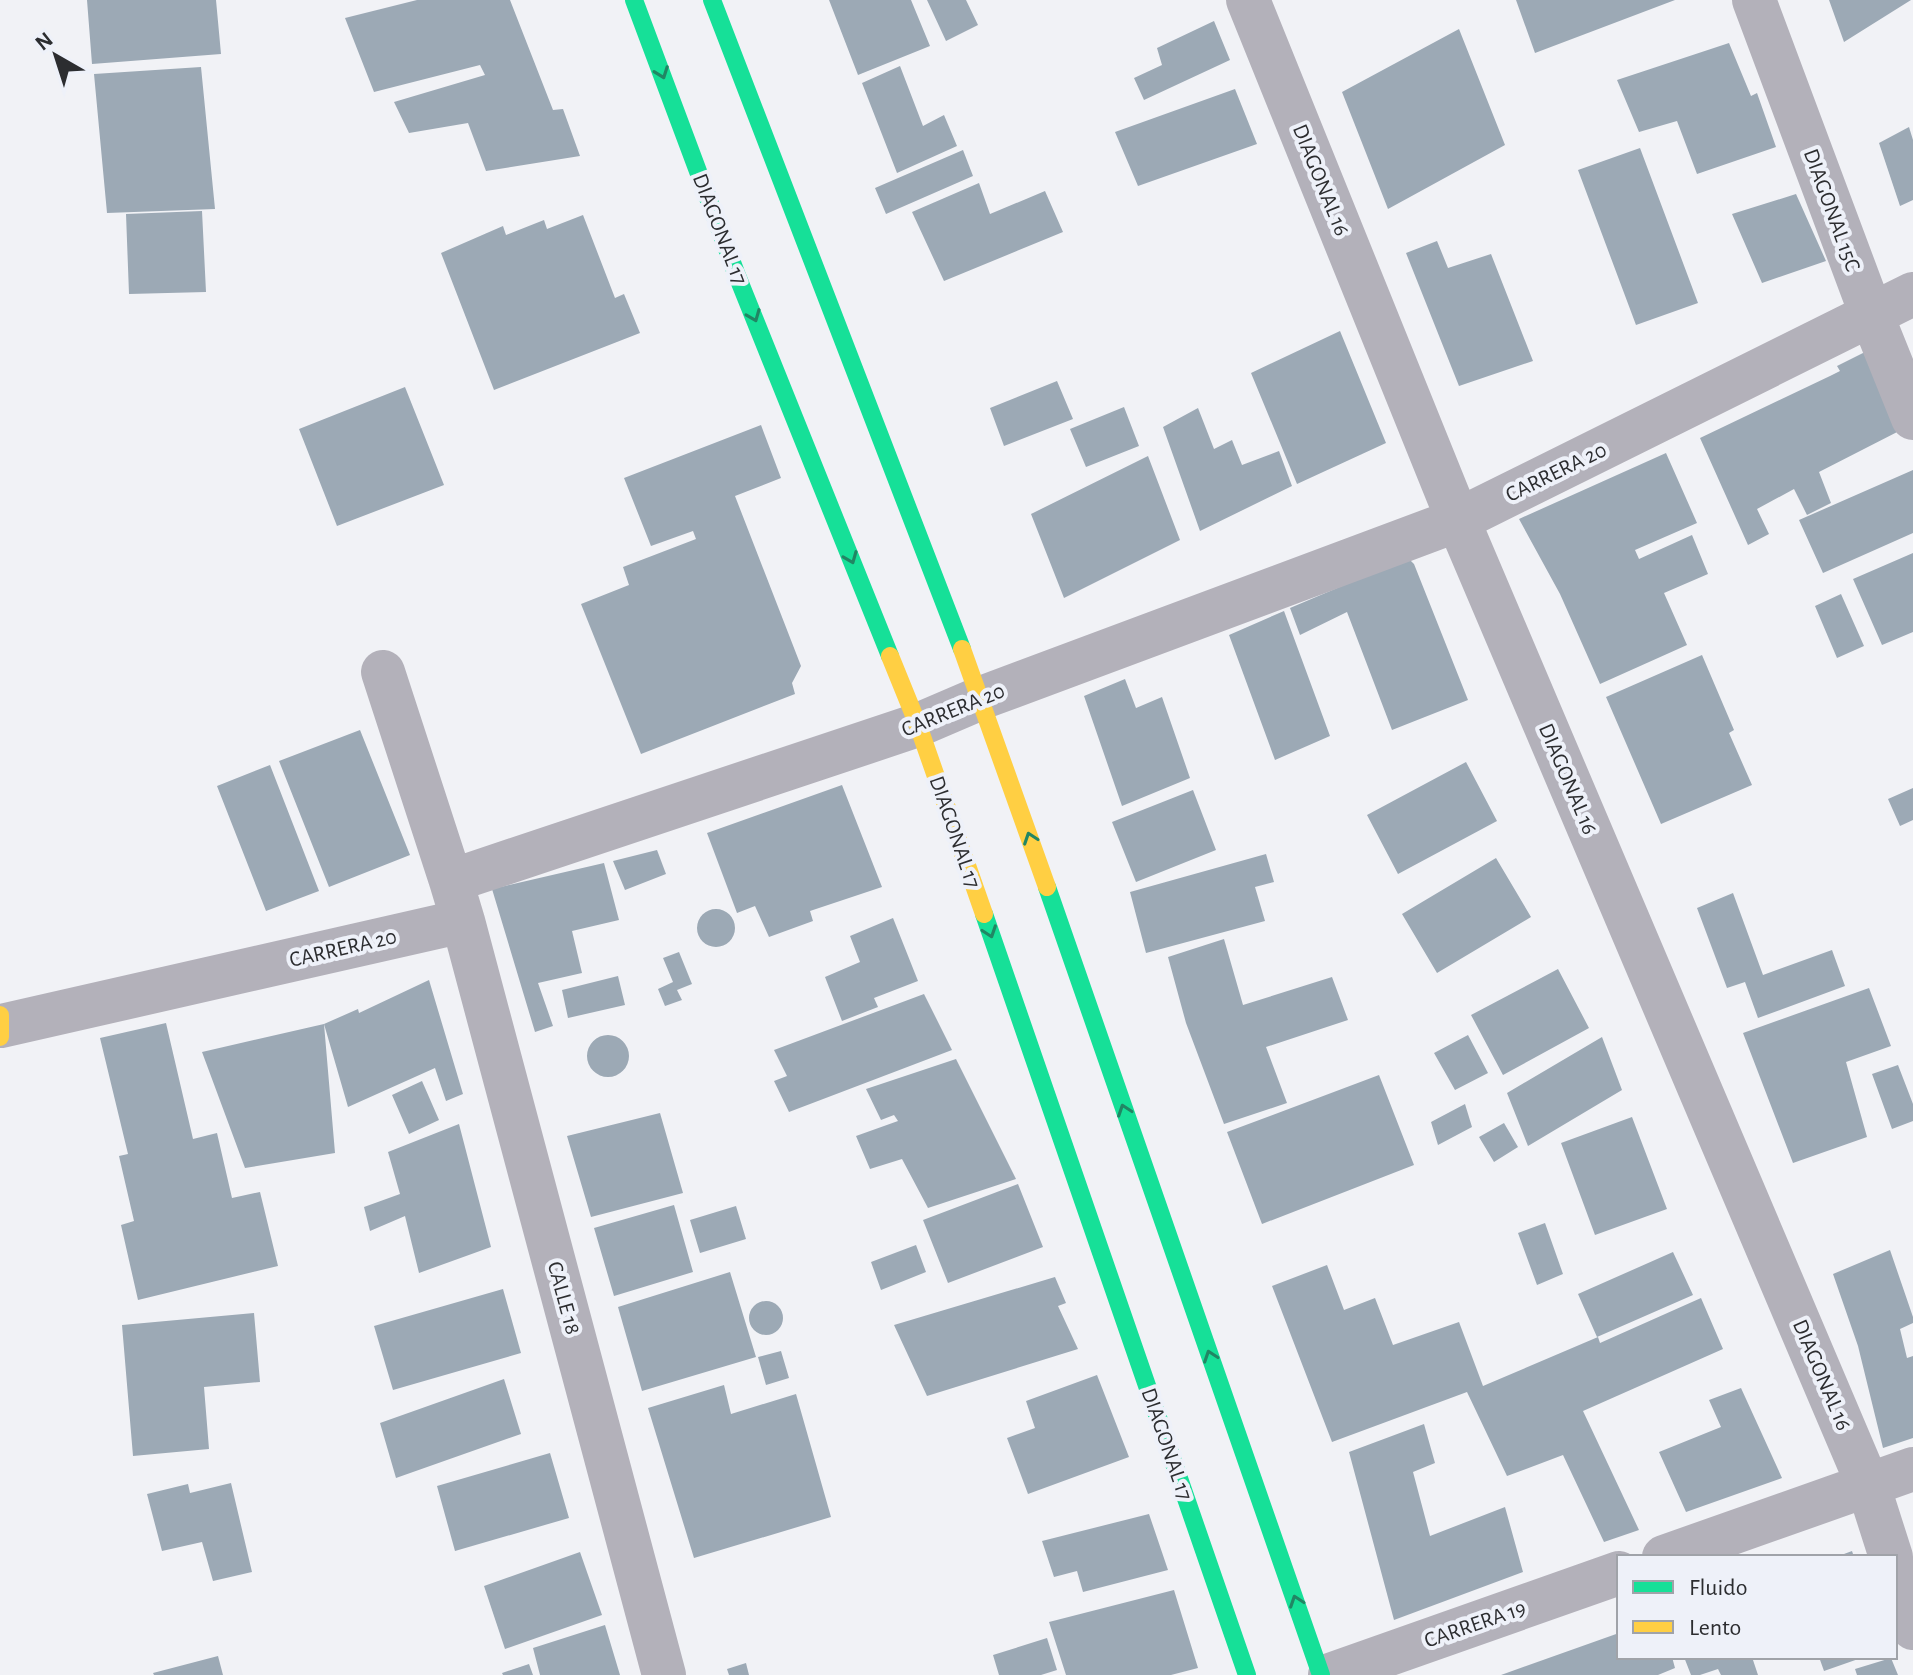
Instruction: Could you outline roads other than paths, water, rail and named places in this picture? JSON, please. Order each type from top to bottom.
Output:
[{"type":"main road","name":"DIAGONAL 17","points":[[634,0],[736,273],[918,725],[1247,1675]]},
{"type":"main road","points":[[712,0],[981,698],[1321,1675]]},
{"type":"main road","points":[[0,1015],[0,1037]]},
{"type":"street","name":"DIAGONAL 16","points":[[1248,0],[1458,520],[1868,1485],[1890,1555]]},
{"type":"street","name":"DIAGONAL 15C","points":[[1754,0],[1913,418]]},
{"type":"street","name":"CARRERA 20","points":[[1,1026],[457,901],[918,725],[981,698],[1458,520],[1913,294]]},
{"type":"street","name":"CALLE 18","points":[[383,672],[457,901],[664,1675]]},
{"type":"street","points":[[1670,1555],[1913,1469]]},
{"type":"street","name":"CARRERA 19","points":[[1330,1675],[1617,1574]]},
{"type":"street","points":[[1897,1576],[1913,1628]]}]
